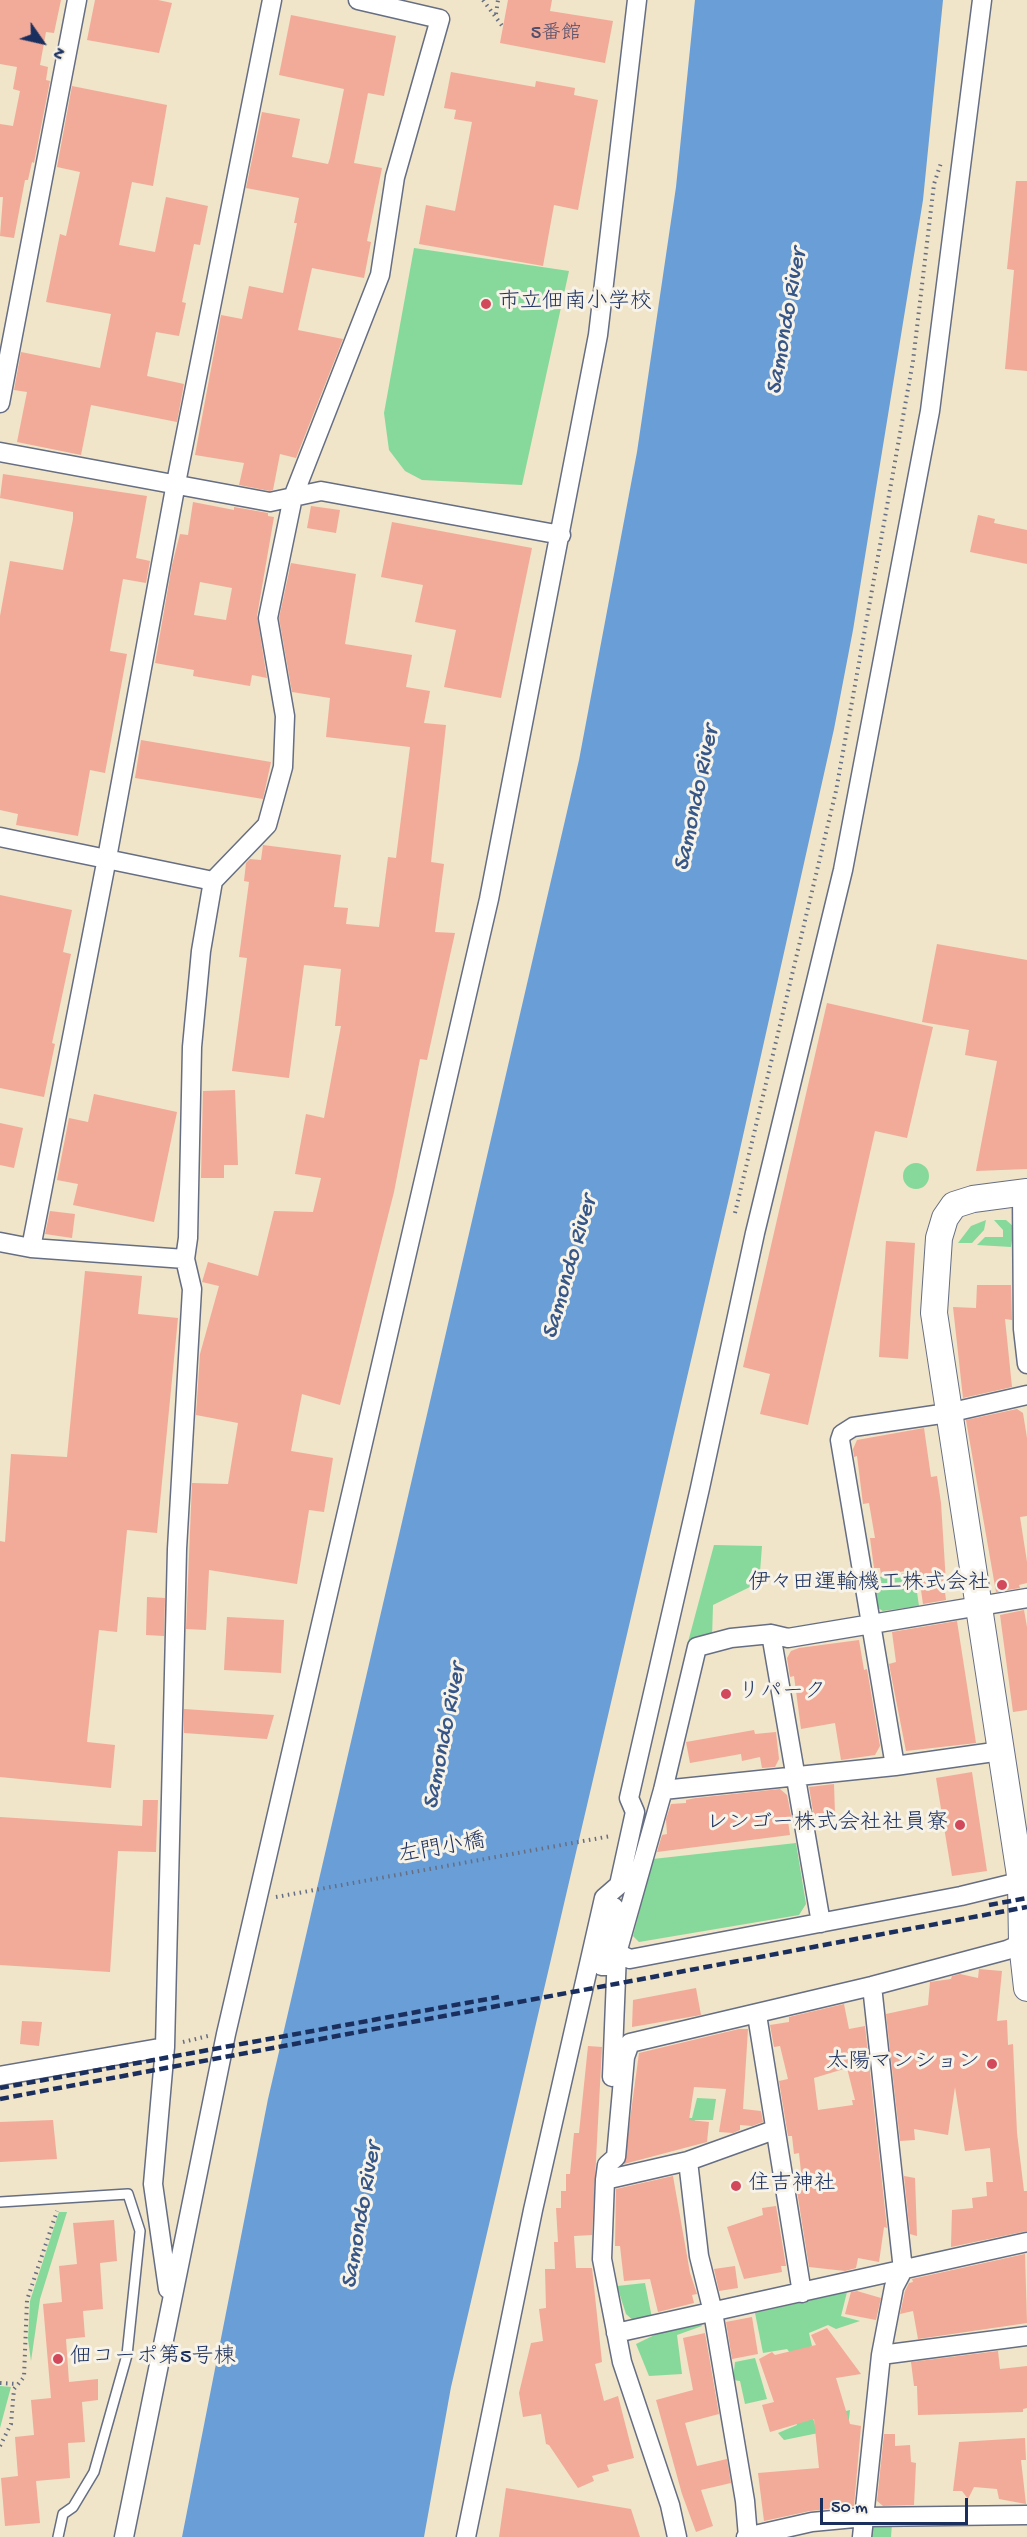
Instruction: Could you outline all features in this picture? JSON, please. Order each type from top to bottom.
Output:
[{"type":"street","points":[[0,403],[77,0]]},
{"type":"street","points":[[32,1248],[176,483],[272,0]]},
{"type":"street","points":[[170,2302],[153,2184],[165,2047],[177,1549],[192,1289],[185,1259],[188,1238],[192,1047],[201,951],[213,880],[267,825],[283,767],[285,716],[268,618],[293,497],[381,275],[395,177],[440,19],[358,0]]},
{"type":"street","points":[[124,2537],[226,2034],[489,899],[561,536],[598,335],[637,0]]},
{"type":"street","points":[[982,0],[930,411],[843,870],[755,1233],[700,1488],[629,1798],[635,1812],[602,1966],[617,1960],[821,1923],[1024,1881]]},
{"type":"street","points":[[0,452],[270,502],[321,491],[561,536]]},
{"type":"street","points":[[0,837],[213,880]]},
{"type":"street","points":[[1027,1364],[1023,1329],[1025,1192],[972,1199],[954,1205],[945,1218],[939,1238],[934,1313],[1001,1751],[1024,1881],[1027,1988]]},
{"type":"street","points":[[0,1242],[32,1248],[185,1259]]},
{"type":"street","points":[[895,1766],[840,1440],[842,1434],[854,1427],[948,1413],[1027,1395]]},
{"type":"street","points":[[677,2537],[670,2505],[622,2362],[602,2259],[617,1960],[663,1790],[697,1647],[731,1638],[771,1634],[788,1638],[1027,1598]]},
{"type":"street","points":[[771,1634],[821,1923]]},
{"type":"street","points":[[663,1790],[895,1766],[1001,1751]]},
{"type":"street","points":[[466,2537],[533,2210],[604,1898],[619,1886]]},
{"type":"street","points":[[606,2172],[616,2157],[625,2057],[630,2043],[757,2015],[872,1986],[1007,1950],[1024,1942]]},
{"type":"street","points":[[862,2537],[881,2355],[894,2287],[903,2270],[872,1986]]},
{"type":"street","points":[[757,2015],[802,2293]]},
{"type":"street","points":[[0,2076],[165,2047]]},
{"type":"street","points":[[606,2172],[687,2161],[774,2130]]},
{"type":"street","points":[[687,2161],[699,2256],[713,2312],[745,2500],[747,2537],[812,2522],[865,2517],[1027,2515]]},
{"type":"street","points":[[616,2333],[1027,2242]]},
{"type":"street","points":[[881,2355],[1027,2336]]},
{"type":"lane","points":[[0,2202],[128,2194],[140,2231],[127,2355],[94,2472],[73,2507],[63,2514],[58,2537]]},
{"type":"path","points":[[483,0],[503,27]]},
{"type":"path","points":[[495,15],[498,0]]},
{"type":"path","points":[[735,1213],[836,791],[913,362],[934,184],[945,153]]},
{"type":"path","name":"左門小橋","points":[[272,1898],[618,1835]]},
{"type":"path","points":[[165,2047],[213,2035]]},
{"type":"path","points":[[0,2446],[11,2424],[14,2389],[24,2377],[27,2300],[58,2207]]},
{"type":"path","points":[[0,2383],[19,2384]]},
{"type":"green space","points":[[414,248],[569,271],[522,485],[422,480],[405,471],[389,450],[384,413]]},
{"type":"green space","points":[[916,1163],[925,1167],[929,1176],[925,1185],[916,1189],[907,1185],[903,1176],[907,1167]]},
{"type":"green space","points":[[986,1220],[984,1230],[972,1243],[958,1243],[971,1226]]},
{"type":"green space","points":[[994,1220],[1006,1220],[1014,1227],[1011,1247],[977,1245],[985,1237],[1003,1237],[1003,1230]]},
{"type":"green space","points":[[714,1545],[762,1546],[760,1572],[752,1586],[713,1605],[712,1638],[688,1642]]},
{"type":"green space","points":[[914,1572],[919,1606],[883,1611],[878,1608],[872,1578]]},
{"type":"green space","points":[[796,1843],[806,1904],[799,1915],[639,1942],[633,1936],[653,1859]]},
{"type":"green space","points":[[697,2098],[716,2099],[713,2120],[695,2120],[686,2145],[669,2117],[692,2118]]},
{"type":"green space","points":[[59,2212],[67,2212],[40,2299],[31,2361],[28,2339],[30,2301]]},
{"type":"green space","points":[[645,2283],[652,2318],[636,2323],[626,2314],[617,2286]]},
{"type":"green space","points":[[847,2292],[841,2316],[860,2321],[836,2329],[828,2325],[809,2333],[812,2346],[792,2355],[787,2349],[763,2353],[755,2313]]},
{"type":"green space","points":[[699,2320],[702,2326],[677,2335],[682,2374],[649,2376],[636,2344],[669,2328]]},
{"type":"green space","points":[[755,2358],[767,2399],[745,2404],[740,2381],[733,2380],[735,2362]]},
{"type":"green space","points":[[0,2386],[11,2387],[0,2428]]},
{"type":"green space","points":[[806,2394],[815,2425],[838,2413],[850,2410],[848,2427],[784,2440],[778,2433],[797,2425],[795,2419]]},
{"type":"green space","points":[[892,2523],[891,2537],[870,2537],[873,2527]]},
{"type":"water","name":"Samondo River","points":[[695,0],[943,0],[923,200],[853,630],[834,729],[732,1185],[451,2387],[424,2537],[182,2537],[268,2099],[579,760],[637,452],[676,187]]},
{"type":"building","points":[[0,0],[61,0],[54,33],[46,32],[40,65],[48,67],[46,80],[50,81],[34,163],[32,162],[28,180],[25,180],[14,238],[0,236],[3,197],[0,197],[0,124],[13,126],[20,91],[13,89],[17,67],[0,64]]},
{"type":"building","points":[[95,0],[158,0],[172,3],[159,53],[87,40]]},
{"type":"building","points":[[508,0],[552,0],[550,11],[613,21],[605,63],[500,43]]},
{"type":"building","points":[[291,15],[396,36],[384,96],[368,93],[354,163],[382,168],[367,241],[371,242],[364,278],[312,268],[298,330],[343,339],[296,458],[280,454],[273,490],[270,491],[239,485],[244,463],[195,455],[221,315],[242,319],[249,286],[283,293],[297,223],[294,223],[299,198],[246,188],[262,112],[300,119],[292,157],[328,164],[330,158],[344,89],[279,75]]},
{"type":"building","points":[[451,72],[535,87],[536,81],[575,88],[574,95],[598,100],[578,210],[554,205],[543,266],[419,244],[426,205],[455,211],[472,122],[454,119],[456,110],[444,108]]},
{"type":"building","points":[[72,86],[167,105],[153,186],[132,182],[119,245],[155,252],[166,197],[208,206],[200,245],[194,244],[182,302],[186,303],[179,336],[156,332],[147,376],[184,384],[177,422],[91,405],[81,455],[17,442],[27,392],[14,390],[21,352],[100,368],[111,314],[46,302],[60,234],[66,236],[80,172],[57,167]]},
{"type":"building","points":[[1016,181],[1027,181],[1027,371],[1005,369],[1014,270],[1007,269]]},
{"type":"building","points":[[3,474],[147,496],[136,558],[150,561],[146,583],[123,579],[110,651],[127,654],[105,773],[90,770],[78,836],[16,825],[18,814],[0,810],[0,616],[10,561],[63,570],[73,519],[73,512],[0,498]]},
{"type":"building","points":[[193,502],[234,510],[234,507],[268,513],[268,516],[274,517],[257,616],[267,678],[252,675],[250,686],[193,676],[194,670],[155,663],[172,565],[180,534],[188,535]],"holes":[[[200,582],[232,588],[226,620],[194,615]]]},
{"type":"building","points":[[311,506],[340,510],[336,533],[307,528]]},
{"type":"building","points":[[978,515],[995,519],[994,523],[1027,530],[1027,564],[970,552]]},
{"type":"building","points":[[392,522],[532,548],[501,698],[444,687],[456,630],[415,622],[423,585],[381,577]]},
{"type":"building","points":[[291,563],[356,574],[345,644],[412,655],[406,687],[430,691],[424,723],[446,725],[431,862],[444,864],[435,932],[455,933],[427,1060],[420,1059],[394,1192],[340,1405],[302,1394],[291,1451],[333,1458],[324,1512],[309,1510],[297,1584],[209,1570],[206,1630],[186,1629],[192,1483],[228,1484],[238,1423],[196,1415],[200,1354],[219,1286],[202,1282],[208,1262],[258,1276],[274,1211],[313,1212],[321,1178],[295,1174],[306,1114],[324,1118],[341,1026],[335,1026],[341,969],[304,965],[289,1078],[232,1071],[247,958],[239,957],[249,882],[244,881],[246,863],[250,859],[261,860],[263,845],[341,855],[334,907],[348,908],[346,924],[379,927],[388,857],[396,858],[410,747],[326,737],[330,698],[292,692],[279,618]]},
{"type":"building","points":[[141,740],[271,762],[263,799],[135,778]]},
{"type":"building","points":[[0,895],[72,910],[63,952],[71,954],[52,1043],[55,1044],[44,1097],[0,1088]]},
{"type":"building","points":[[937,944],[1027,960],[1027,1169],[976,1171],[997,1061],[965,1055],[969,1030],[922,1022]]},
{"type":"building","points":[[827,1003],[933,1027],[907,1138],[875,1131],[808,1425],[760,1414],[770,1374],[743,1367]]},
{"type":"building","points":[[235,1090],[238,1165],[224,1165],[224,1178],[201,1178],[203,1091]]},
{"type":"building","points":[[94,1094],[177,1112],[154,1222],[73,1205],[78,1184],[57,1180],[69,1118],[88,1122]]},
{"type":"building","points":[[0,1123],[23,1128],[14,1168],[0,1165]]},
{"type":"building","points":[[50,1211],[75,1214],[72,1238],[45,1234]]},
{"type":"building","points":[[886,1241],[915,1243],[908,1359],[879,1357]]},
{"type":"building","points":[[85,1271],[142,1276],[138,1314],[178,1318],[157,1533],[127,1530],[117,1632],[99,1630],[87,1742],[115,1745],[111,1788],[0,1777],[0,1541],[5,1542],[11,1454],[67,1457]]},
{"type":"building","points":[[977,1285],[1011,1285],[1012,1320],[1005,1319],[1012,1387],[963,1398],[953,1307],[976,1308]]},
{"type":"building","points":[[1017,1409],[1023,1413],[1027,1438],[1027,1516],[1020,1517],[1027,1562],[1027,1583],[1019,1585],[1020,1588],[996,1592],[966,1420]]},
{"type":"building","points":[[924,1428],[931,1477],[937,1476],[941,1503],[946,1600],[923,1604],[918,1569],[881,1575],[880,1568],[874,1568],[870,1538],[875,1538],[869,1503],[863,1504],[857,1456],[854,1457],[853,1449],[857,1440]]},
{"type":"building","points":[[147,1597],[165,1598],[164,1636],[146,1635]]},
{"type":"building","points":[[1024,1610],[1027,1627],[1027,1710],[1013,1712],[1000,1615]]},
{"type":"building","points":[[227,1617],[284,1620],[281,1673],[224,1670]]},
{"type":"building","points":[[957,1621],[976,1743],[906,1751],[889,1664],[896,1662],[892,1632]]},
{"type":"building","points":[[859,1640],[864,1670],[867,1669],[880,1746],[875,1755],[841,1760],[835,1723],[801,1729],[794,1676],[790,1677],[787,1658],[791,1651],[799,1648]]},
{"type":"building","points":[[184,1709],[274,1715],[267,1739],[184,1733]]},
{"type":"building","points":[[754,1730],[755,1734],[776,1732],[779,1759],[775,1767],[762,1768],[760,1757],[742,1761],[741,1754],[690,1763],[686,1742]]},
{"type":"building","name":"レンゴー株式会社社員寮","points":[[972,1772],[987,1871],[952,1876],[936,1778]]},
{"type":"building","points":[[834,1784],[835,1814],[814,1817],[809,1787]]},
{"type":"building","points":[[780,1789],[787,1795],[792,1820],[788,1821],[790,1835],[657,1852],[662,1835],[667,1834],[666,1819],[671,1804],[686,1803],[686,1800],[696,1798]]},
{"type":"building","points":[[143,1800],[158,1800],[156,1852],[118,1851],[110,1972],[0,1965],[0,1817],[142,1826]]},
{"type":"building","points":[[979,1969],[1002,1971],[997,2021],[1007,2020],[1008,2045],[1013,2044],[1017,2133],[1024,2191],[1027,2191],[1027,2231],[951,2247],[952,2210],[973,2208],[972,2198],[987,2196],[986,2182],[993,2182],[990,2148],[965,2151],[955,2087],[948,2135],[914,2129],[915,2140],[900,2141],[886,2014],[928,2005],[930,1982],[951,1979],[952,1976],[960,1974],[978,1978]]},
{"type":"building","points":[[696,1988],[701,2015],[632,2027],[633,2000]]},
{"type":"building","points":[[844,2004],[849,2029],[865,2026],[887,2228],[884,2227],[879,2262],[858,2258],[856,2268],[845,2271],[809,2267],[797,2191],[803,2190],[799,2153],[794,2154],[792,2136],[788,2136],[779,2081],[788,2079],[780,2046],[774,2047],[770,2025],[789,2022],[789,2017]],"holes":[[[847,2068],[855,2100],[852,2100],[853,2105],[818,2110],[814,2078]]]},
{"type":"building","points":[[22,2021],[42,2022],[39,2046],[20,2044]]},
{"type":"building","points":[[739,2029],[748,2029],[743,2109],[761,2111],[763,2122],[752,2126],[740,2125],[740,2130],[733,2133],[719,2132],[726,2089],[694,2087],[689,2120],[709,2122],[707,2142],[624,2164],[639,2053]]},
{"type":"building","points":[[588,2046],[602,2047],[592,2235],[574,2236],[576,2268],[592,2268],[602,2362],[595,2364],[604,2401],[618,2396],[634,2458],[607,2465],[609,2471],[592,2476],[594,2481],[578,2488],[549,2445],[546,2444],[541,2414],[523,2417],[519,2393],[531,2343],[543,2341],[539,2309],[546,2308],[545,2269],[555,2269],[554,2242],[558,2242],[556,2208],[561,2208],[561,2191],[566,2191],[566,2174],[570,2174],[574,2133],[579,2133]]},
{"type":"building","points":[[53,2120],[57,2159],[0,2162],[0,2122]]},
{"type":"building","points":[[673,2176],[690,2273],[697,2294],[692,2295],[694,2303],[658,2312],[650,2279],[624,2281],[620,2246],[615,2246],[616,2189]]},
{"type":"building","points":[[904,2176],[915,2178],[917,2236],[910,2234]]},
{"type":"building","points":[[776,2206],[786,2266],[781,2266],[782,2272],[744,2279],[727,2227],[763,2215],[762,2208]]},
{"type":"building","name":"佃コーポ第5号棟","points":[[114,2220],[117,2261],[100,2263],[103,2309],[83,2311],[85,2337],[66,2339],[69,2382],[98,2379],[98,2400],[82,2402],[85,2442],[68,2443],[70,2478],[36,2481],[40,2523],[5,2526],[1,2478],[18,2476],[15,2437],[34,2435],[31,2400],[51,2398],[43,2304],[62,2302],[59,2266],[77,2264],[73,2223]]},
{"type":"building","points":[[1025,2254],[1027,2323],[918,2339],[913,2311],[900,2314],[905,2291],[909,2283],[913,2282],[912,2279]]},
{"type":"building","points":[[735,2266],[738,2288],[719,2291],[714,2269]]},
{"type":"building","points":[[857,2291],[881,2298],[876,2320],[845,2314],[851,2292]]},
{"type":"building","points":[[752,2317],[758,2354],[732,2359],[726,2322]]},
{"type":"building","points":[[827,2328],[861,2374],[836,2378],[850,2424],[861,2426],[854,2506],[810,2511],[764,2521],[758,2473],[819,2468],[814,2419],[770,2432],[762,2405],[774,2402],[759,2359],[772,2352],[775,2355],[816,2345],[811,2335]]},
{"type":"building","points":[[705,2333],[719,2414],[685,2423],[697,2466],[727,2459],[731,2483],[701,2490],[713,2526],[696,2532],[682,2494],[656,2400],[693,2390],[683,2338]]},
{"type":"building","points":[[998,2351],[1000,2369],[1027,2366],[1027,2408],[1023,2409],[1023,2412],[918,2415],[917,2386],[914,2386],[911,2362]]},
{"type":"building","points":[[884,2434],[895,2434],[895,2446],[910,2445],[911,2462],[916,2463],[914,2505],[883,2506],[877,2501]]},
{"type":"building","points":[[1025,2438],[1026,2460],[1021,2460],[1026,2504],[999,2499],[997,2489],[974,2487],[968,2499],[962,2491],[953,2491],[959,2442]]},
{"type":"building","points":[[506,2488],[631,2509],[640,2537],[499,2537]]},
{"type":"railway","points":[[989,1905],[1027,1898]]},
{"type":"railway","points":[[0,2099],[1027,1907]]},
{"type":"railway","points":[[0,2088],[499,1997]]},
{"type":"place","name":"市立佃南小学校","points":[[486,304]]},
{"type":"place","name":"伊々田運輸機工株式会社","points":[[1002,1585]]},
{"type":"place","name":"リパーク","points":[[726,1694]]},
{"type":"place","name":"レンゴー株式会社社員寮","points":[[960,1825]]},
{"type":"place","name":"太陽マンション","points":[[992,2064]]},
{"type":"place","name":"住吉神社","points":[[736,2186]]},
{"type":"place","name":"佃コーポ第5号棟","points":[[58,2359]]}]
